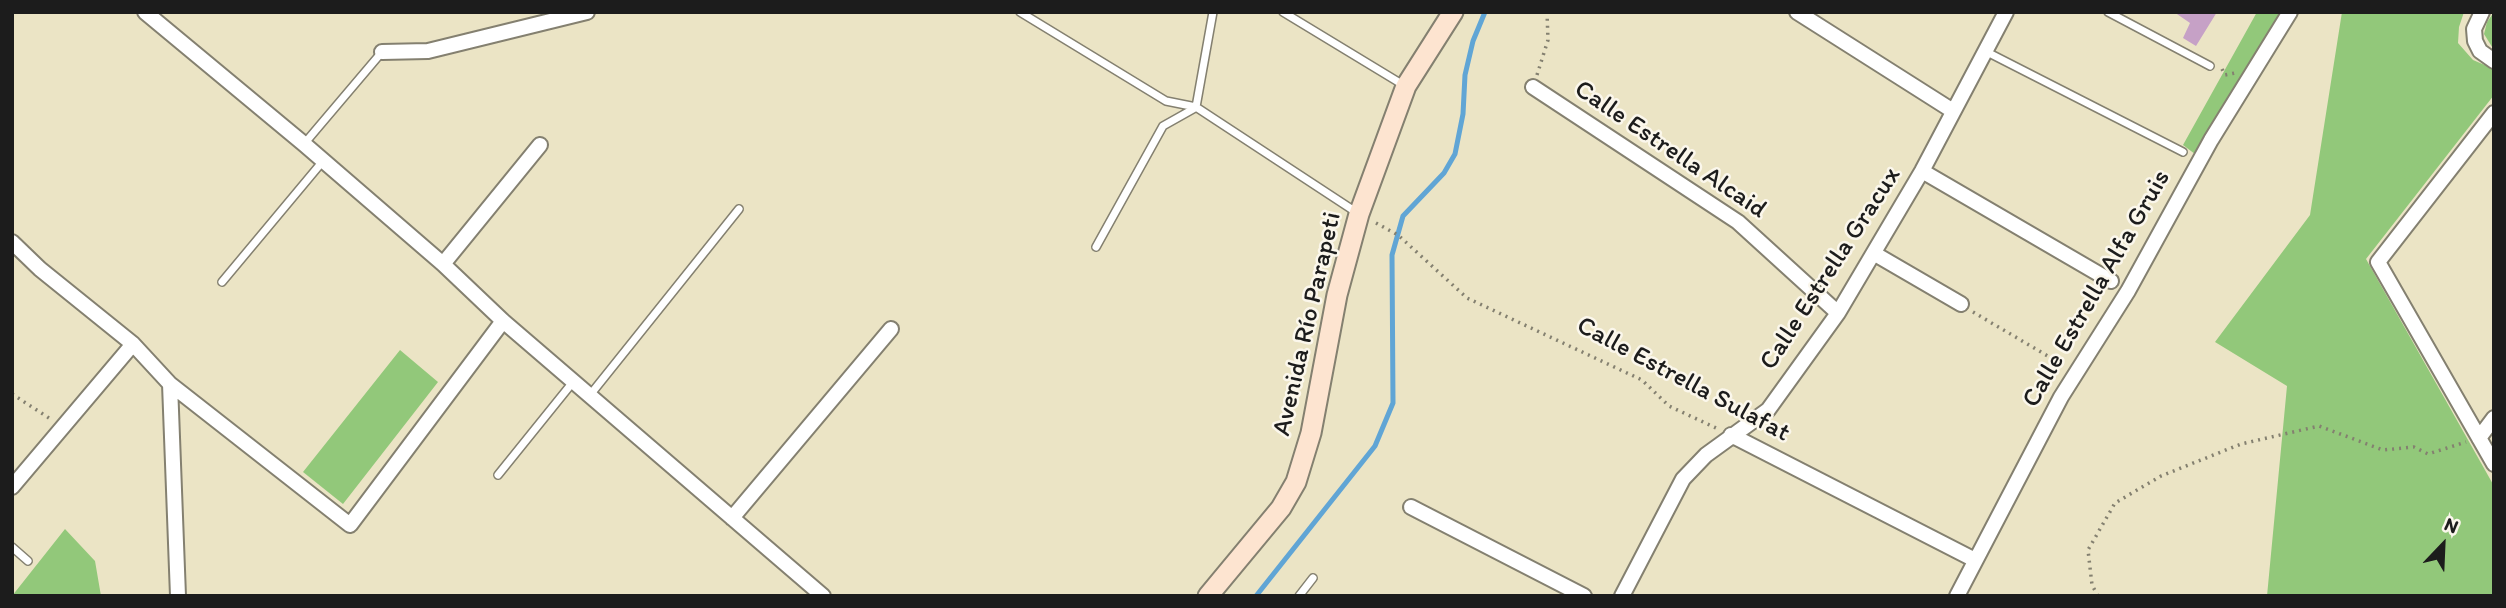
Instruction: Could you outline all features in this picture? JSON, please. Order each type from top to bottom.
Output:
[{"type":"main road","name":"Avenida Río Parapeti","points":[[1208,596],[1281,508],[1296,482],[1311,433],[1336,295],[1359,214],[1406,86],[1453,12]]},
{"type":"street","points":[[145,12],[304,144],[443,264],[503,321],[824,596]]},
{"type":"street","points":[[382,52],[428,51],[587,12]]},
{"type":"street","points":[[1797,12],[1953,111]]},
{"type":"street","name":"Calle Estrella Gracux","points":[[1622,596],[1683,479],[1706,454],[1768,410],[1838,313],[1922,172],[2006,12]]},
{"type":"street","name":"Calle Estrella Alfa Gruis","points":[[1957,596],[2062,397],[2127,291],[2211,140],[2290,12]]},
{"type":"street","points":[[2482,12],[2474,29],[2475,41],[2480,51],[2494,61]]},
{"type":"street","name":"Calle Estrella Alcaid","points":[[1534,88],[1738,222],[1838,313]]},
{"type":"street","points":[[2494,113],[2378,262],[2494,464]]},
{"type":"street","points":[[443,264],[540,145]]},
{"type":"street","points":[[1922,172],[2111,281]]},
{"type":"street","points":[[12,242],[40,269],[133,344],[170,384],[350,525],[503,321]]},
{"type":"street","points":[[1875,254],[1961,304]]},
{"type":"street","points":[[732,517],[891,328]]},
{"type":"street","points":[[12,487],[133,344]]},
{"type":"street","points":[[170,384],[178,596]]},
{"type":"street","points":[[2479,438],[2494,418]]},
{"type":"street","name":"Calle Estrella Sulafat","points":[[1731,435],[1975,560]]},
{"type":"street","points":[[1411,507],[1584,596]]},
{"type":"lane","points":[[1020,12],[1166,101],[1196,107],[1359,214]]},
{"type":"lane","points":[[1096,247],[1163,126],[1196,107],[1213,12]]},
{"type":"lane","points":[[1283,12],[1406,86]]},
{"type":"lane","points":[[2108,12],[2210,66]]},
{"type":"lane","points":[[1984,50],[2183,152]]},
{"type":"lane","points":[[304,144],[382,52]]},
{"type":"lane","points":[[222,282],[323,161]]},
{"type":"lane","points":[[590,395],[739,209]]},
{"type":"lane","points":[[498,475],[573,381]]},
{"type":"lane","points":[[12,547],[28,561]]},
{"type":"lane","points":[[1299,596],[1313,578]]},
{"type":"path","points":[[1534,88],[1548,40],[1547,12]]},
{"type":"path","points":[[2210,66],[2220,64],[2225,75],[2239,72],[2246,86]]},
{"type":"path","name":"Calle Estrella Sulafat","points":[[1359,214],[1398,235],[1467,298],[1642,380],[1669,405],[1731,435]]},
{"type":"path","points":[[1961,304],[2065,366],[2062,397]]},
{"type":"path","points":[[12,394],[63,427]]},
{"type":"path","points":[[2098,596],[2092,585],[2088,550],[2115,503],[2161,476],[2241,444],[2319,426],[2383,450],[2414,447],[2428,454],[2479,438]]},
{"type":"green space","points":[[2257,12],[2283,12],[2199,157],[2183,145]]},
{"type":"green space","points":[[2342,12],[2464,12],[2458,43],[2473,60],[2494,69],[2494,95],[2366,259],[2494,486],[2494,596],[2267,596],[2287,386],[2215,342],[2310,215]]},
{"type":"green space","points":[[2494,12],[2494,50],[2484,34],[2487,22]]},
{"type":"green space","points":[[400,350],[438,382],[343,504],[303,472]]},
{"type":"green space","points":[[65,529],[95,561],[101,596],[12,596]]},
{"type":"building","points":[[2174,12],[2217,12],[2196,46],[2183,38],[2190,23]]},
{"type":"waterway","points":[[1256,596],[1375,446],[1393,403],[1392,255],[1403,216],[1444,173],[1455,154],[1463,114],[1465,75],[1473,41],[1485,12]]}]
